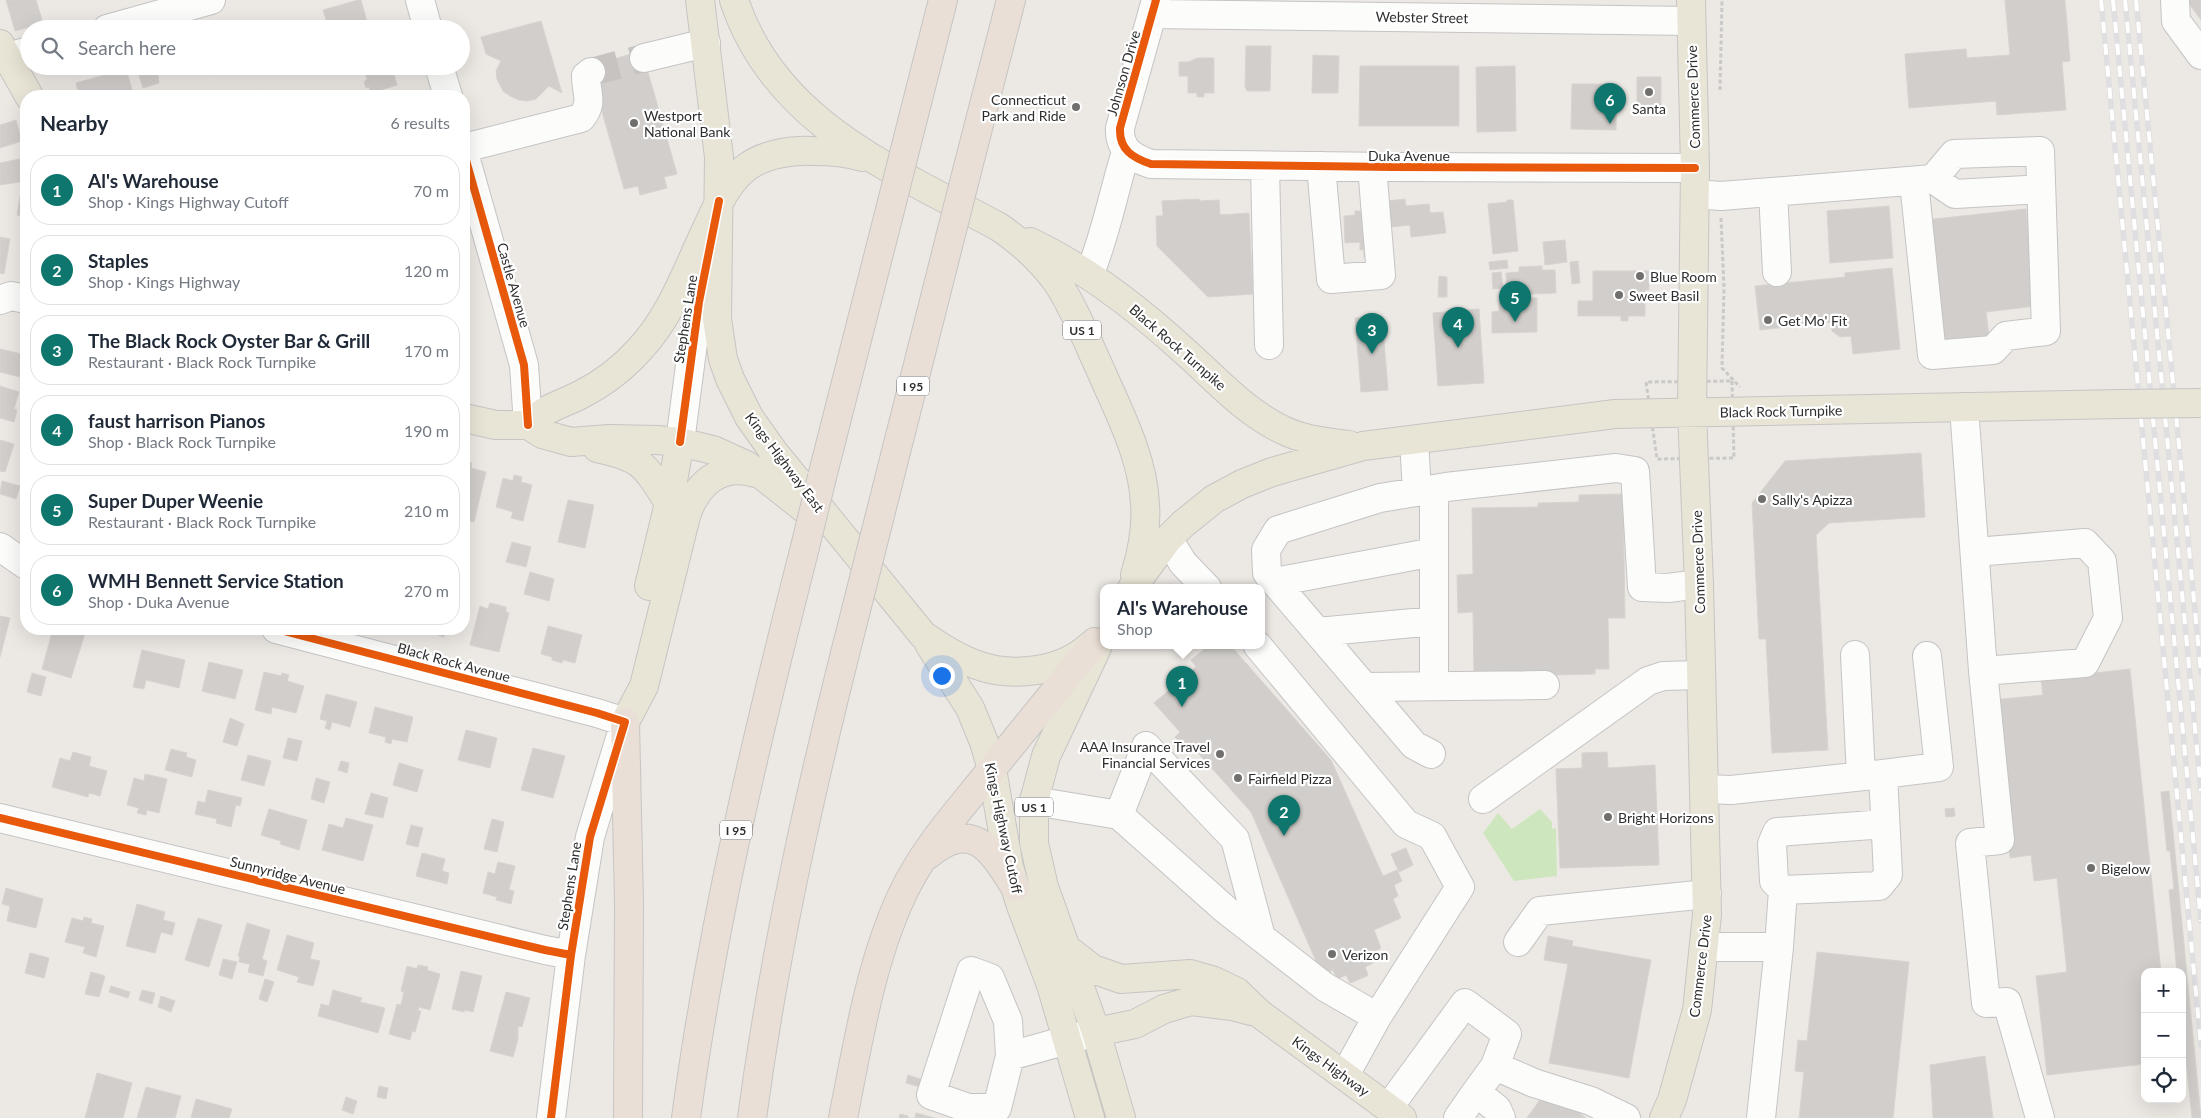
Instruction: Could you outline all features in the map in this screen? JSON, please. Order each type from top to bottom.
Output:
[{"type":"highway","name":"I 95","points":[[686,1118],[705,991],[722,896],[751,762],[943,0]]},
{"type":"highway","name":"I 95","points":[[752,1118],[768,1008],[795,864],[814,776],[1011,0]]},
{"type":"highway","points":[[843,1118],[865,1011],[878,964],[899,903],[920,862],[941,832],[1100,638]]},
{"type":"highway","points":[[625,722],[629,903],[628,1118]]},
{"type":"highway","points":[[920,862],[951,840],[960,838],[971,839],[990,852],[1015,887]]},
{"type":"main road","name":"Kings Highway East","points":[[700,0],[718,157],[717,319],[723,359],[730,379],[760,433],[923,635],[961,658],[995,670],[1032,671],[1051,667],[1083,654],[1100,638]]},
{"type":"main road","name":"US 1","points":[[734,0],[752,42],[773,75],[786,91],[828,130],[878,161],[999,227],[1030,252],[1056,282],[1067,299],[1088,341],[1132,445],[1142,482],[1146,522],[1140,560],[1132,584]]},
{"type":"main road","name":"Commerce Drive","points":[[1664,1118],[1672,1100],[1697,1010],[1707,915],[1699,584],[1692,412],[1704,186],[1691,10]]},
{"type":"main road","points":[[12,50],[20,72]]},
{"type":"main road","points":[[21,75],[27,90]]},
{"type":"main road","points":[[528,425],[549,407],[580,395],[596,386],[628,361],[641,348],[664,317],[719,201],[737,176],[748,166],[773,155],[802,151],[857,155],[878,161]]},
{"type":"main road","name":"Black Rock Turnpike","points":[[999,227],[1044,249],[1089,275],[1131,306],[1267,422],[1284,431],[1318,441],[1363,446]]},
{"type":"main road","name":"Black Rock Turnpike","points":[[1134,584],[1168,539],[1199,510],[1242,484],[1289,467],[1363,446],[1615,414],[2201,403]]},
{"type":"main road","points":[[470,419],[496,424],[528,425],[542,434],[619,453],[637,460],[647,470],[669,503]]},
{"type":"main road","points":[[571,442],[624,439],[680,442],[721,453],[763,476],[850,545]]},
{"type":"main road","name":"Stephens Lane","points":[[625,722],[625,686],[669,503],[680,442]]},
{"type":"main road","name":"Stephens Lane","points":[[625,722],[644,686],[686,516],[693,498],[704,483],[720,473],[739,470],[763,476]]},
{"type":"main road","name":"Kings Highway Cutoff","points":[[923,635],[946,667],[970,708],[984,742],[992,770],[1005,848],[1015,887],[1051,986],[1090,1118]]},
{"type":"main road","name":"Kings Highway Cutoff","points":[[1100,639],[1052,740],[1038,778],[1034,801],[1034,844],[1038,864],[1096,1032],[1121,1118]]},
{"type":"main road","name":"Kings Highway","points":[[1066,948],[1093,969],[1121,979],[1190,974],[1214,981],[1237,992],[1260,1014],[1395,1113]]},
{"type":"main road","name":"Kings Highway","points":[[1096,1032],[1135,1024],[1164,1009],[1191,1001],[1232,1006],[1260,1014]]},
{"type":"street","points":[[139,20],[211,0]]},
{"type":"street","points":[[420,0],[426,20]]},
{"type":"street","points":[[2175,0],[2176,21],[2201,58]]},
{"type":"street","name":"Webster Street","points":[[1154,7],[1691,10]]},
{"type":"street","name":"Johnson Drive","points":[[1126,152],[1119,136],[1120,128],[1154,7]]},
{"type":"street","points":[[644,58],[706,43]]},
{"type":"street","points":[[470,146],[581,118],[588,110],[589,98],[586,76],[591,72]]},
{"type":"street","points":[[442,75],[446,90]]},
{"type":"street","points":[[2040,151],[2046,331],[2006,336],[1993,350],[1932,355],[1924,180],[1954,154],[2040,151]]},
{"type":"street","points":[[1089,275],[1104,235],[1126,152]]},
{"type":"street","name":"Duka Avenue","points":[[1126,152],[1138,160],[1151,164],[1372,167],[1704,186],[1773,192],[1924,180]]},
{"type":"street","points":[[1264,166],[1269,345]]},
{"type":"street","points":[[1321,166],[1330,279],[1381,275],[1372,167]]},
{"type":"street","name":"Castle Avenue","points":[[470,174],[524,365],[528,425]]},
{"type":"street","points":[[1924,180],[1955,194],[2041,189]]},
{"type":"street","points":[[1773,192],[1777,272]]},
{"type":"street","name":"Stephens Lane","points":[[680,442],[699,302],[719,201]]},
{"type":"street","points":[[0,300],[11,296],[20,298]]},
{"type":"street","points":[[1964,407],[1982,672],[2000,840],[1970,843],[1986,1003],[2007,1002],[2040,1118]]},
{"type":"street","points":[[1414,440],[1425,490],[1434,552],[1434,686]]},
{"type":"street","points":[[1431,754],[1414,744],[1268,573],[1266,550],[1278,530],[1380,498],[1425,490],[1616,468],[1635,471],[1642,587],[1668,588],[1699,584]]},
{"type":"street","points":[[1168,539],[1183,563],[1203,584]]},
{"type":"street","points":[[1975,552],[2085,544],[2102,561],[2108,618],[2085,663],[1982,672]]},
{"type":"street","points":[[0,547],[20,560]]},
{"type":"street","points":[[1275,582],[1434,552]]},
{"type":"street","points":[[1318,632],[1434,621]]},
{"type":"street","name":"Black Rock Avenue","points":[[299,635],[625,722]]},
{"type":"street","points":[[1260,649],[1406,824],[1432,836],[1460,887],[1377,1017],[1345,1075]]},
{"type":"street","points":[[1855,655],[1872,775],[1885,824],[1888,875],[1879,886],[1783,890],[1774,881],[1772,844],[1777,832],[1885,824]]},
{"type":"street","points":[[1704,789],[1731,790],[1939,767],[1927,656]]},
{"type":"street","points":[[1483,800],[1648,681],[1662,676],[1701,675]]},
{"type":"street","points":[[1365,687],[1545,685]]},
{"type":"street","name":"Stephens Lane","points":[[551,1118],[570,955],[590,838],[625,722]]},
{"type":"street","points":[[1119,816],[1146,746],[1235,839],[1261,937]]},
{"type":"street","points":[[1034,801],[1119,816],[1226,910],[1325,987],[1377,1017]]},
{"type":"street","name":"Sunnyridge Avenue","points":[[0,818],[570,955]]},
{"type":"street","points":[[1760,1118],[1779,947],[1783,890]]},
{"type":"street","points":[[1518,942],[1540,911],[1707,894]]},
{"type":"street","points":[[1704,946],[1779,947]]},
{"type":"street","points":[[971,971],[990,978],[1008,1021],[1010,1056],[1000,1113],[967,1113],[931,1095],[971,971]]},
{"type":"street","points":[[1395,1113],[1465,1003],[1507,1034],[1494,1066],[1458,1118]]},
{"type":"street","points":[[1010,1056],[1096,1032]]},
{"type":"street","points":[[1494,1066],[1534,1083],[1591,1100],[1626,1118]]},
{"type":"street","points":[[1476,1092],[1497,1109],[1501,1118]]},
{"type":"path","points":[[1720,95],[1722,0]]},
{"type":"path","points":[[1704,186],[1724,288],[1722,368],[1742,389]]},
{"type":"green space","points":[[1540,809],[1552,822],[1552,829],[1556,828],[1557,876],[1514,881],[1483,833],[1498,813],[1512,829]]},
{"type":"building","points":[[6,0],[36,0],[42,20],[20,20],[20,30],[15,31]]},
{"type":"building","points":[[361,0],[367,20],[326,20],[323,10]]},
{"type":"building","points":[[2005,0],[2065,0],[2070,61],[2062,62],[2066,110],[1997,115],[1996,101],[1909,108],[1905,54],[1966,49],[1967,58],[2010,55]]},
{"type":"building","points":[[2186,0],[2201,0],[2201,20]]},
{"type":"building","points":[[541,21],[562,93],[549,86],[536,99],[519,100],[503,91],[497,79],[496,71],[501,61],[486,54],[481,37]]},
{"type":"building","points":[[1246,46],[1271,46],[1270,91],[1247,91],[1245,86]]},
{"type":"building","name":"Westport National Bank","points":[[642,51],[677,174],[664,177],[667,188],[640,195],[638,186],[624,189],[589,66]]},
{"type":"building","points":[[1313,55],[1339,56],[1338,93],[1312,93]]},
{"type":"building","points":[[1198,58],[1214,58],[1214,93],[1204,93],[1204,97],[1197,97],[1197,93],[1188,93],[1188,76],[1179,76],[1179,62],[1188,62]]},
{"type":"building","points":[[1360,66],[1459,66],[1459,126],[1359,126]]},
{"type":"building","points":[[1515,66],[1516,131],[1477,132],[1476,67]]},
{"type":"building","points":[[105,75],[128,75],[132,90],[78,90],[76,83]]},
{"type":"building","points":[[139,75],[158,75],[159,83],[143,88]]},
{"type":"building","points":[[366,75],[394,75],[397,85],[381,90],[370,90],[369,87],[366,88],[364,82],[367,79]]},
{"type":"building","name":"Santa","points":[[1637,77],[1661,77],[1661,106],[1637,106]]},
{"type":"building","points":[[1572,84],[1617,84],[1616,130],[1571,129]]},
{"type":"building","points":[[16,120],[20,142],[0,148],[0,125]]},
{"type":"building","points":[[20,159],[20,182],[0,185],[0,163]]},
{"type":"building","points":[[20,196],[20,216],[17,215]]},
{"type":"building","points":[[1199,199],[1200,201],[1219,200],[1220,215],[1249,213],[1253,294],[1208,297],[1157,246],[1156,216],[1163,216],[1162,201]]},
{"type":"building","points":[[1405,199],[1406,206],[1429,204],[1430,213],[1443,212],[1446,233],[1411,237],[1410,225],[1390,227],[1387,201]]},
{"type":"building","points":[[1507,200],[1513,200],[1518,251],[1493,254],[1488,204],[1507,202]]},
{"type":"building","points":[[1889,206],[1893,258],[1830,263],[1827,211]]},
{"type":"building","points":[[2026,209],[2036,306],[1986,312],[1989,337],[1938,343],[1925,220]]},
{"type":"building","points":[[1355,211],[1363,211],[1375,257],[1364,257],[1364,250],[1360,250],[1360,242],[1345,243],[1344,216],[1355,215]]},
{"type":"building","points":[[0,237],[10,239],[4,274],[0,273]]},
{"type":"building","points":[[1565,240],[1567,262],[1545,265],[1543,242]]},
{"type":"building","points":[[1507,260],[1508,268],[1490,270],[1489,262]]},
{"type":"building","points":[[1578,261],[1580,283],[1572,284],[1570,262]]},
{"type":"building","points":[[1542,266],[1542,270],[1555,270],[1556,293],[1507,295],[1506,273],[1519,272],[1519,267]]},
{"type":"building","points":[[1892,268],[1900,349],[1853,354],[1851,336],[1840,337],[1832,331],[1831,322],[1760,330],[1755,286],[1845,277],[1845,273]]},
{"type":"building","name":"Sweet Basil","points":[[1593,271],[1649,271],[1649,290],[1645,290],[1645,316],[1628,316],[1628,321],[1621,321],[1621,316],[1578,316],[1578,301],[1593,301]]},
{"type":"building","points":[[1501,272],[1503,288],[1493,289],[1492,273]]},
{"type":"building","points":[[1439,276],[1447,277],[1447,297],[1438,297]]},
{"type":"building","points":[[1506,298],[1537,298],[1537,332],[1492,333],[1492,312],[1499,311],[1499,302],[1507,302]]},
{"type":"building","points":[[1479,309],[1484,383],[1438,386],[1433,313]]},
{"type":"building","points":[[1382,316],[1388,390],[1361,392],[1355,318]]},
{"type":"building","points":[[0,349],[20,354],[20,377],[0,372]]},
{"type":"building","points":[[0,386],[19,392],[14,409],[17,410],[14,422],[0,418]]},
{"type":"building","points":[[0,440],[14,444],[5,472],[0,471]]},
{"type":"building","points":[[1921,453],[1925,517],[1829,523],[1816,535],[1828,750],[1772,753],[1766,639],[1759,639],[1752,503],[1785,461]]},
{"type":"building","points":[[470,462],[472,463],[471,468],[486,472],[474,522],[470,521]]},
{"type":"building","points":[[514,475],[522,477],[521,482],[532,485],[523,521],[511,518],[513,512],[496,507],[503,478],[513,481]]},
{"type":"building","points":[[2,481],[20,486],[16,499],[0,494]]},
{"type":"building","points":[[1623,494],[1625,618],[1608,618],[1609,669],[1595,669],[1595,674],[1474,677],[1473,612],[1458,613],[1457,575],[1473,574],[1472,508],[1538,507],[1538,503],[1579,502],[1579,495]]},
{"type":"building","points":[[568,500],[594,505],[585,548],[558,542]]},
{"type":"building","points":[[512,542],[531,547],[526,567],[506,562]]},
{"type":"building","points":[[530,572],[554,579],[549,601],[524,594]]},
{"type":"building","points":[[490,603],[506,607],[506,612],[509,613],[499,652],[470,645],[480,606],[488,609]]},
{"type":"building","points":[[0,616],[10,618],[0,657]]},
{"type":"building","points":[[548,626],[582,635],[575,663],[563,660],[562,663],[552,660],[552,657],[541,654]]},
{"type":"building","points":[[51,635],[84,635],[71,678],[42,669]]},
{"type":"building","points":[[1204,649],[1234,649],[1331,760],[1383,876],[1397,870],[1402,881],[1394,885],[1398,896],[1393,899],[1401,918],[1374,930],[1381,948],[1370,954],[1373,963],[1365,967],[1367,976],[1350,983],[1346,975],[1337,979],[1333,970],[1322,975],[1251,812],[1191,745],[1186,749],[1175,737],[1180,732],[1154,703],[1196,667],[1191,660]]},
{"type":"building","points":[[142,650],[185,660],[179,688],[146,680],[144,689],[133,687]]},
{"type":"building","points":[[209,662],[243,670],[235,699],[202,691]]},
{"type":"building","name":"Bigelow","points":[[2130,669],[2161,968],[2141,968],[2141,1064],[2047,1075],[2036,976],[2067,972],[2057,878],[2034,881],[2031,855],[2010,858],[1993,700],[2043,695],[2041,679]]},
{"type":"building","points":[[264,672],[281,676],[282,673],[289,675],[287,681],[304,686],[296,713],[272,707],[271,714],[255,710]]},
{"type":"building","points":[[32,673],[46,677],[41,696],[27,692]]},
{"type":"building","points":[[326,694],[357,702],[350,727],[332,722],[330,730],[325,728],[327,721],[320,719]]},
{"type":"building","points":[[375,707],[413,717],[407,742],[392,739],[391,744],[385,742],[386,737],[369,733]]},
{"type":"building","points":[[230,718],[244,724],[237,746],[223,742]]},
{"type":"building","points":[[466,730],[497,738],[490,768],[458,760]]},
{"type":"building","points":[[288,738],[302,741],[297,761],[283,758]]},
{"type":"building","points":[[533,748],[565,756],[553,798],[521,790]]},
{"type":"building","points":[[171,749],[187,753],[186,757],[196,760],[192,777],[165,770]]},
{"type":"building","points":[[73,752],[91,757],[89,766],[107,771],[100,796],[89,793],[88,797],[52,787],[60,758],[70,761]]},
{"type":"building","name":"Bright Horizons","points":[[1607,752],[1608,768],[1655,765],[1659,865],[1560,868],[1556,769],[1582,768],[1582,753]]},
{"type":"building","points":[[248,755],[271,761],[264,786],[241,780]]},
{"type":"building","points":[[341,761],[349,763],[347,773],[338,770]]},
{"type":"building","points":[[399,763],[423,770],[417,792],[393,785]]},
{"type":"building","points":[[145,774],[167,779],[159,813],[147,810],[146,815],[137,813],[139,808],[127,805],[134,778],[144,781]]},
{"type":"building","points":[[316,778],[330,782],[324,803],[311,799]]},
{"type":"building","points":[[208,790],[242,798],[240,806],[236,805],[231,827],[216,823],[217,819],[195,814],[198,801],[205,803]]},
{"type":"building","points":[[2169,791],[2201,1118],[2192,1118],[2186,1060],[2186,968],[2177,968],[2169,890],[2174,889],[2170,851],[2167,851],[2161,792]]},
{"type":"building","points":[[371,793],[388,798],[383,818],[365,814]]},
{"type":"building","points":[[1954,808],[1955,816],[1946,817],[1945,809]]},
{"type":"building","points":[[269,809],[307,820],[299,850],[280,844],[281,841],[261,835]]},
{"type":"building","points":[[346,818],[373,825],[363,861],[322,850],[329,824],[343,828]]},
{"type":"building","points":[[492,819],[504,822],[497,852],[484,849]]},
{"type":"building","points":[[411,825],[423,828],[418,847],[406,844]]},
{"type":"building","points":[[1406,848],[1413,865],[1399,872],[1391,854]]},
{"type":"building","points":[[422,853],[445,859],[442,871],[449,873],[447,884],[416,876]]},
{"type":"building","points":[[498,862],[515,866],[509,890],[514,891],[511,904],[496,900],[497,897],[483,893],[488,872],[495,874]]},
{"type":"building","points":[[6,888],[43,899],[36,928],[7,921],[10,906],[2,904]]},
{"type":"building","points":[[137,904],[165,912],[163,920],[175,923],[172,935],[161,932],[155,953],[126,946]]},
{"type":"building","points":[[84,917],[92,919],[91,923],[104,926],[96,957],[83,953],[85,947],[65,942],[72,918],[83,921]]},
{"type":"building","points":[[198,918],[222,925],[209,967],[185,960]]},
{"type":"building","points":[[247,923],[270,930],[262,959],[267,961],[263,976],[248,972],[250,964],[239,962],[240,957],[238,956]]},
{"type":"building","points":[[287,935],[314,943],[310,959],[320,961],[313,986],[297,982],[299,977],[277,970]]},
{"type":"building","points":[[1548,936],[1573,941],[1572,946],[1651,960],[1629,1078],[1549,1063],[1568,964],[1544,960]]},
{"type":"building","points":[[1817,952],[1909,962],[1893,1118],[1799,1118],[1804,1072],[1795,1071],[1798,1040],[1807,1041]]},
{"type":"building","points":[[30,953],[49,958],[44,978],[25,973]]},
{"type":"building","points":[[223,959],[237,962],[232,979],[219,975]]},
{"type":"building","points":[[418,965],[428,967],[427,970],[440,974],[430,1010],[419,1007],[418,1011],[421,1011],[415,1032],[412,1031],[410,1040],[389,1034],[397,1004],[401,1005],[404,992],[401,991],[407,966],[417,969]]},
{"type":"building","points":[[461,971],[482,976],[473,1012],[452,1009]]},
{"type":"building","points":[[91,972],[105,976],[99,997],[85,994]]},
{"type":"building","points":[[265,979],[274,982],[267,1002],[259,999]]},
{"type":"building","points":[[111,986],[130,992],[128,998],[109,992]]},
{"type":"building","points":[[142,990],[155,993],[152,1004],[139,1000]]},
{"type":"building","points":[[333,990],[362,998],[360,1002],[385,1008],[378,1033],[318,1016],[321,1004],[329,1006]]},
{"type":"building","points":[[506,992],[530,998],[522,1027],[518,1026],[518,1039],[513,1057],[490,1051]]},
{"type":"building","points":[[161,996],[175,1001],[171,1012],[158,1007]]},
{"type":"building","points":[[1985,1056],[1993,1118],[1933,1118],[1930,1065]]},
{"type":"building","points":[[97,1073],[132,1083],[123,1118],[85,1118]]},
{"type":"building","points":[[908,1075],[926,1081],[924,1088],[906,1083]]},
{"type":"building","points":[[379,1086],[388,1088],[386,1099],[377,1097]]},
{"type":"building","points":[[146,1087],[181,1096],[175,1118],[137,1118]]},
{"type":"building","points":[[1544,1094],[1557,1096],[1586,1118],[1527,1118]]},
{"type":"building","points":[[346,1097],[357,1101],[353,1114],[342,1110]]},
{"type":"building","points":[[196,1099],[232,1109],[229,1118],[191,1118]]},
{"type":"building","points":[[916,1113],[935,1118],[915,1118]]},
{"type":"building","points":[[900,1114],[908,1116],[908,1118],[899,1118]]},
{"type":"tunnel","points":[[591,72],[644,58]]},
{"type":"railway","points":[[2101,0],[2201,1046]]},
{"type":"railway","points":[[2113,0],[2201,921]]},
{"type":"railway","points":[[2125,0],[2201,791]]},
{"type":"railway","points":[[2136,0],[2201,673]]},
{"type":"cycle path","points":[[1156,0],[1120,128],[1120,136],[1128,152],[1138,159],[1151,164],[1695,168]]},
{"type":"cycle path","points":[[470,174],[524,365],[528,425]]},
{"type":"cycle path","points":[[680,442],[699,302],[719,201]]},
{"type":"cycle path","points":[[299,635],[625,722],[590,837],[571,955],[551,1118]]},
{"type":"cycle path","points":[[0,818],[571,955]]},
{"type":"place","name":"Santa","points":[[1649,92]]},
{"type":"place","name":"Connecticut Park and Ride","points":[[1076,107]]},
{"type":"place","name":"Westport National Bank","points":[[634,123]]},
{"type":"place","name":"WMH Bennett Service Station","points":[[1610,124]]},
{"type":"place","name":"Blue Room","points":[[1640,276]]},
{"type":"place","name":"Sweet Basil","points":[[1619,295]]},
{"type":"place","name":"Get Mo' Fit","points":[[1768,320]]},
{"type":"place","name":"Super Duper Weenie","points":[[1515,322]]},
{"type":"place","name":"faust harrison Pianos","points":[[1458,348]]},
{"type":"place","name":"The Black Rock Oyster Bar & Grill","points":[[1372,354]]},
{"type":"place","name":"Sally's Apizza","points":[[1762,499]]},
{"type":"place","name":"Al's Warehouse","points":[[1182,707]]},
{"type":"place","name":"AAA Insurance Travel Financial Services","points":[[1220,754]]},
{"type":"place","name":"Fairfield Pizza","points":[[1238,778]]},
{"type":"place","name":"Bright Horizons","points":[[1608,817]]},
{"type":"place","name":"Staples","points":[[1284,836]]},
{"type":"place","name":"Bigelow","points":[[2091,868]]},
{"type":"place","name":"Verizon","points":[[1332,954]]}]
